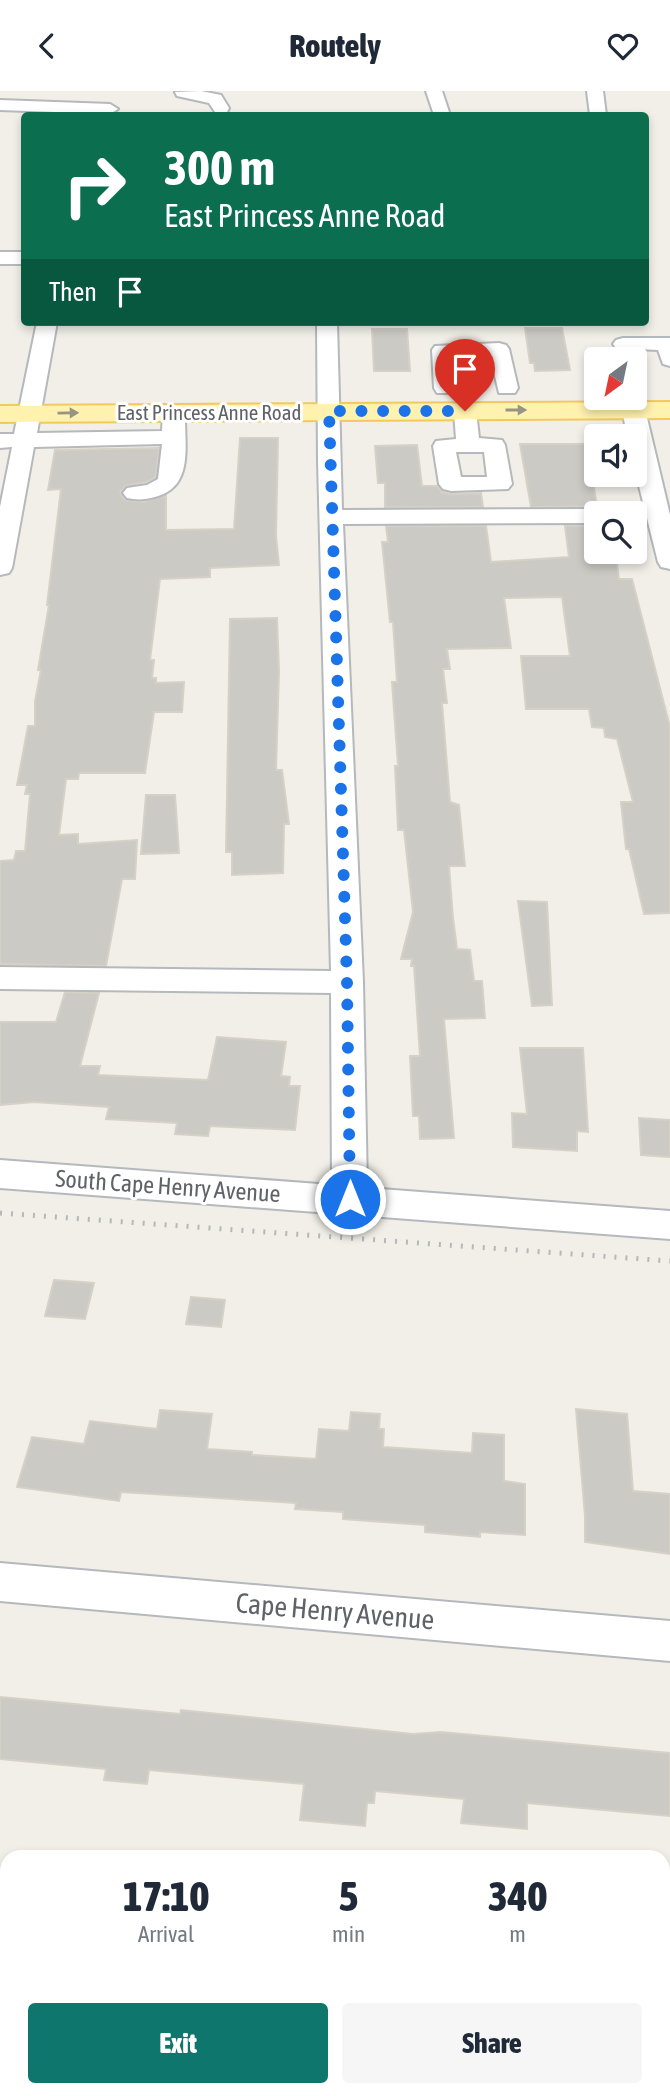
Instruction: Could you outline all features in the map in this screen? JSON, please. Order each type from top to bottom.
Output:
[{"type":"main road","name":"East Princess Anne Road","points":[[0,392],[31,403],[174,424],[329,400],[444,388],[584,388]]},
{"type":"main road","name":"East Princess Anne Road","points":[[648,394],[670,388]]},
{"type":"main road","name":"East Princess Anne Road","points":[[0,414],[31,403],[329,400],[465,411],[584,402]]},
{"type":"main road","name":"East Princess Anne Road","points":[[648,403],[670,410]]},
{"type":"street","points":[[0,105],[108,112],[118,91]]},
{"type":"street","points":[[434,91],[442,112]]},
{"type":"street","points":[[595,91],[598,112]]},
{"type":"street","points":[[182,95],[215,99],[221,108]]},
{"type":"street","points":[[0,258],[21,258]]},
{"type":"street","points":[[0,568],[4,520],[25,440],[46,326]]},
{"type":"street","points":[[327,326],[347,982],[350,1199]]},
{"type":"street","points":[[621,326],[623,347]]},
{"type":"street","points":[[648,348],[668,346]]},
{"type":"street","points":[[444,388],[442,350],[488,349],[499,349],[507,388]]},
{"type":"street","points":[[635,410],[655,515],[670,562]]},
{"type":"street","points":[[465,411],[468,445]]},
{"type":"street","points":[[0,441],[174,424],[172,477],[168,484],[157,491],[135,493]]},
{"type":"street","points":[[331,517],[584,516]]},
{"type":"street","points":[[0,978],[347,982]]},
{"type":"street","name":"South Cape Henry Avenue","points":[[0,1174],[670,1225]]},
{"type":"street","name":"Cape Henry Avenue","points":[[0,1581],[670,1641]]},
{"type":"building","points":[[525,328],[562,328],[570,370],[535,371],[534,363],[530,363]]},
{"type":"building","points":[[372,329],[407,329],[410,371],[374,371]]},
{"type":"building","points":[[240,438],[278,438],[276,536],[279,565],[210,568],[210,577],[160,579],[150,660],[154,660],[152,678],[156,678],[156,683],[184,682],[182,712],[154,712],[145,773],[79,773],[78,779],[66,779],[59,835],[78,834],[78,844],[137,840],[135,879],[122,879],[106,966],[0,964],[0,861],[14,860],[16,851],[25,851],[30,794],[25,794],[27,785],[17,785],[28,726],[35,726],[35,701],[41,670],[38,670],[49,605],[61,489],[48,490],[55,450],[159,448],[156,477],[125,486],[120,493],[125,500],[144,502],[166,495],[166,530],[234,529]]},
{"type":"building","points":[[520,444],[584,444],[584,487],[594,487],[596,501],[584,501],[584,506],[531,507]]},
{"type":"building","points":[[417,445],[422,486],[437,486],[442,492],[450,494],[481,493],[483,507],[385,507],[385,483],[378,483],[375,446]]},
{"type":"building","points":[[386,526],[486,526],[491,562],[569,557],[565,526],[584,526],[584,564],[617,564],[619,579],[632,579],[670,727],[670,913],[644,914],[629,849],[626,849],[621,802],[633,802],[617,739],[605,737],[604,728],[592,727],[589,709],[526,709],[521,656],[570,656],[562,597],[504,598],[511,648],[447,649],[450,669],[443,669],[447,703],[442,703],[450,802],[459,805],[465,866],[449,866],[453,918],[457,949],[470,950],[474,981],[482,981],[485,1018],[444,1019],[454,1138],[420,1139],[419,1116],[413,1116],[410,1056],[420,1056],[414,966],[411,966],[412,959],[401,959],[413,912],[404,830],[398,830],[395,766],[398,766],[392,682],[397,682],[393,622],[390,622],[382,542],[388,542]]},
{"type":"building","points":[[277,618],[279,671],[276,770],[282,770],[289,824],[284,824],[283,873],[232,875],[232,852],[226,852],[230,619]]},
{"type":"building","points":[[146,795],[175,795],[179,853],[141,854]]},
{"type":"building","points":[[518,901],[547,902],[552,1005],[532,1006]]},
{"type":"building","points":[[65,992],[99,993],[80,1066],[100,1066],[98,1075],[208,1080],[217,1037],[286,1042],[281,1076],[290,1077],[289,1086],[300,1086],[295,1130],[210,1126],[208,1136],[175,1134],[177,1123],[106,1119],[109,1107],[34,1102],[0,1105],[0,1022],[56,1022]]},
{"type":"building","points":[[520,1048],[583,1048],[588,1132],[577,1131],[577,1151],[513,1147],[512,1113],[527,1114]]},
{"type":"building","points":[[639,1118],[670,1120],[670,1157],[641,1155]]},
{"type":"building","points":[[54,1280],[94,1283],[85,1319],[45,1316]]},
{"type":"building","points":[[191,1297],[225,1300],[221,1327],[186,1324]]},
{"type":"building","points":[[576,1409],[627,1414],[633,1491],[670,1494],[670,1554],[585,1542]]},
{"type":"building","points":[[160,1410],[212,1414],[207,1449],[252,1452],[252,1455],[316,1459],[319,1429],[349,1431],[351,1412],[380,1414],[379,1429],[384,1429],[383,1447],[472,1453],[473,1433],[504,1435],[504,1481],[525,1484],[525,1535],[480,1532],[480,1537],[425,1532],[425,1525],[343,1519],[343,1512],[295,1509],[296,1503],[121,1492],[119,1501],[17,1487],[32,1437],[84,1444],[90,1421],[157,1429]]},
{"type":"building","points":[[0,1697],[180,1714],[181,1710],[413,1734],[441,1732],[670,1753],[670,1816],[527,1803],[527,1829],[461,1823],[464,1799],[375,1791],[374,1803],[367,1803],[365,1826],[300,1820],[304,1784],[149,1770],[147,1784],[104,1780],[106,1769],[0,1759]]},
{"type":"railway","points":[[0,1213],[670,1261]]},
{"type":"route","points":[[350,1199],[347,982],[329,411],[465,411]]}]
